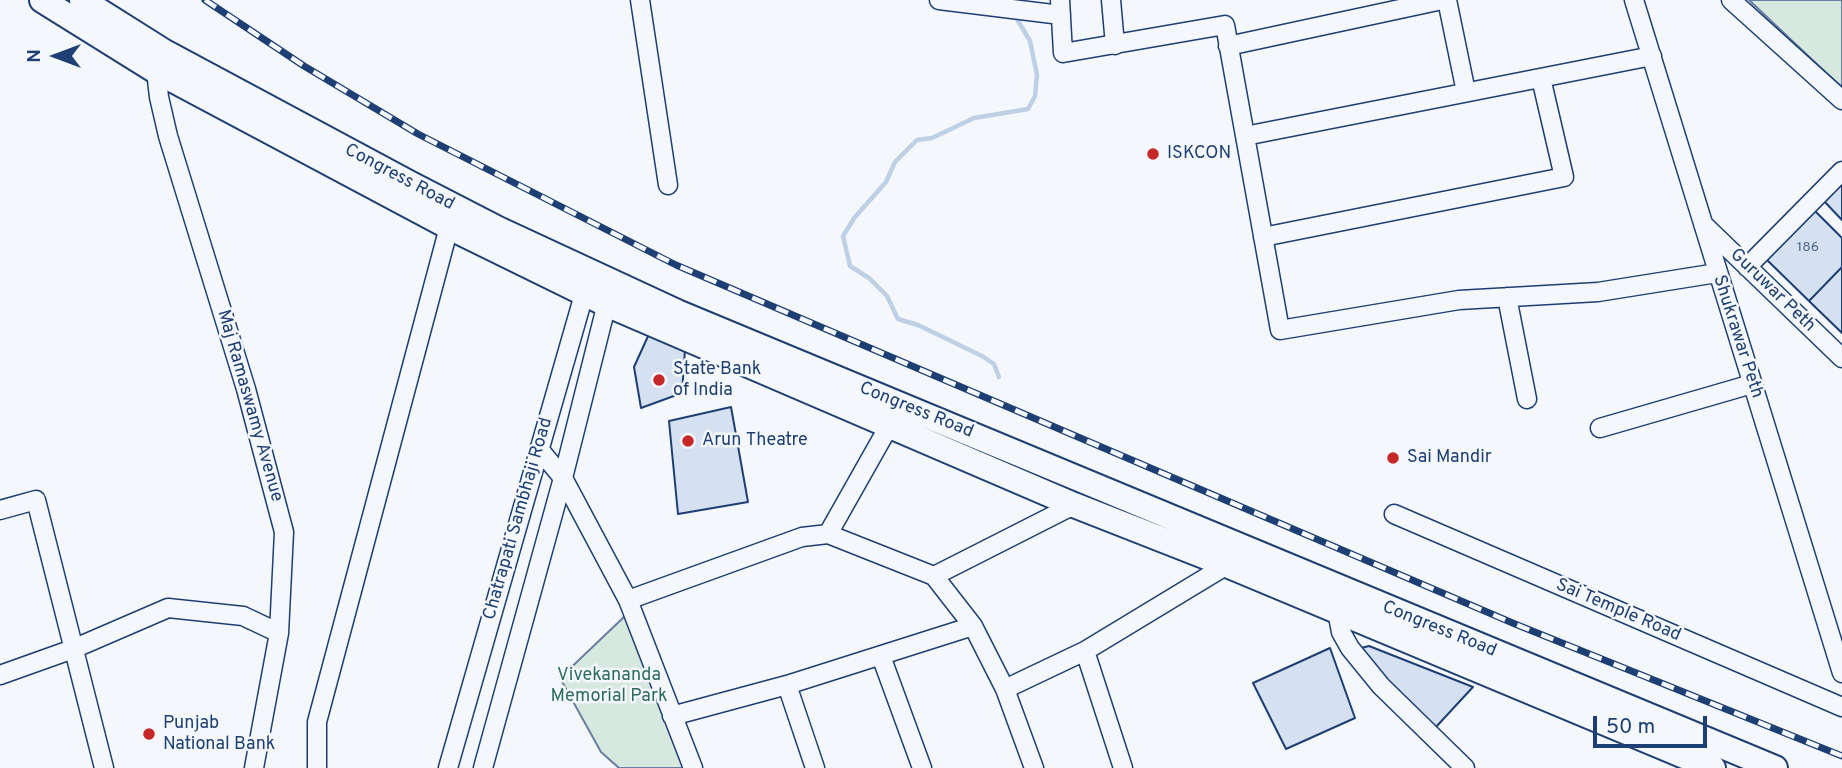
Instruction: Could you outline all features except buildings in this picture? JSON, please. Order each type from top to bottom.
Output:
[{"type":"highway","name":"Congress Road","points":[[42,0],[411,184],[599,288],[690,317],[1233,555],[1775,768]]},
{"type":"highway","name":"Congress Road","points":[[82,0],[160,61],[449,227],[599,288],[890,426],[1074,505],[1233,555],[1337,611],[1704,766]]},
{"type":"street","points":[[640,0],[668,185]]},
{"type":"street","points":[[939,0],[1022,10],[1060,7],[1063,53],[1224,25],[1280,330],[1459,300],[1598,292],[1717,273]]},
{"type":"street","points":[[1111,0],[1115,44]]},
{"type":"street","points":[[1228,46],[1445,0],[1466,92]]},
{"type":"street","name":"Shukrawar Peth","points":[[1634,0],[1842,673]]},
{"type":"street","points":[[1731,0],[1842,100]]},
{"type":"street","points":[[1245,136],[1652,56]]},
{"type":"street","name":"Maj Ramaswamy Avenue","points":[[160,61],[168,136],[246,389],[284,532],[279,633],[254,768]]},
{"type":"street","points":[[1263,237],[1564,177],[1541,78]]},
{"type":"street","points":[[1748,267],[1842,171]]},
{"type":"street","name":"Guruwar Peth","points":[[1703,224],[1842,358]]},
{"type":"street","points":[[317,768],[317,722],[449,227]]},
{"type":"street","name":"Chatrapati Sambhaji Road","points":[[448,768],[539,449],[599,288]]},
{"type":"street","name":"Chatrapati Sambhaji Road","points":[[483,768],[563,478],[599,288]]},
{"type":"street","points":[[1507,297],[1527,398]]},
{"type":"street","points":[[1600,428],[1752,384]]},
{"type":"street","points":[[828,534],[890,426]]},
{"type":"street","points":[[539,449],[563,478],[628,600],[693,768]]},
{"type":"street","points":[[0,509],[36,500],[104,768]]},
{"type":"street","points":[[934,576],[1074,505]]},
{"type":"street","name":"Sai Temple Road","points":[[1394,514],[1842,707]]},
{"type":"street","points":[[628,600],[802,537],[828,534],[934,576],[973,626],[1005,690],[1034,768]]},
{"type":"street","points":[[1005,690],[1084,651],[1233,555]]},
{"type":"street","points":[[0,675],[73,649],[168,608],[243,616],[279,633]]},
{"type":"street","points":[[1337,611],[1341,632],[1350,648],[1381,686],[1465,768]]},
{"type":"street","points":[[672,716],[787,685],[973,626]]},
{"type":"street","points":[[1084,651],[1123,768]]},
{"type":"street","points":[[881,656],[922,768]]},
{"type":"street","points":[[787,685],[815,768]]},
{"type":"green space","points":[[1749,0],[1842,0],[1842,88]]},
{"type":"green space","name":"Vivekananda Memorial Park","points":[[625,616],[685,768],[619,768],[601,752],[560,678]]},
{"type":"waterway","points":[[999,377],[994,364],[982,356],[918,325],[898,319],[887,296],[869,278],[850,266],[843,236],[855,217],[886,182],[895,162],[917,140],[932,138],[974,118],[1028,109],[1035,96],[1037,75],[1030,41],[1014,14]]},
{"type":"railway","points":[[205,0],[304,66],[418,134],[676,265],[1515,624],[1842,756]]},
{"type":"place","name":"ISKCON","points":[[1153,154]]},
{"type":"place","name":"State Bank of India","points":[[659,380]]},
{"type":"place","name":"Arun Theatre","points":[[688,441]]},
{"type":"place","name":"Sai Mandir","points":[[1393,458]]},
{"type":"place","name":"Punjab National Bank","points":[[149,734]]}]
